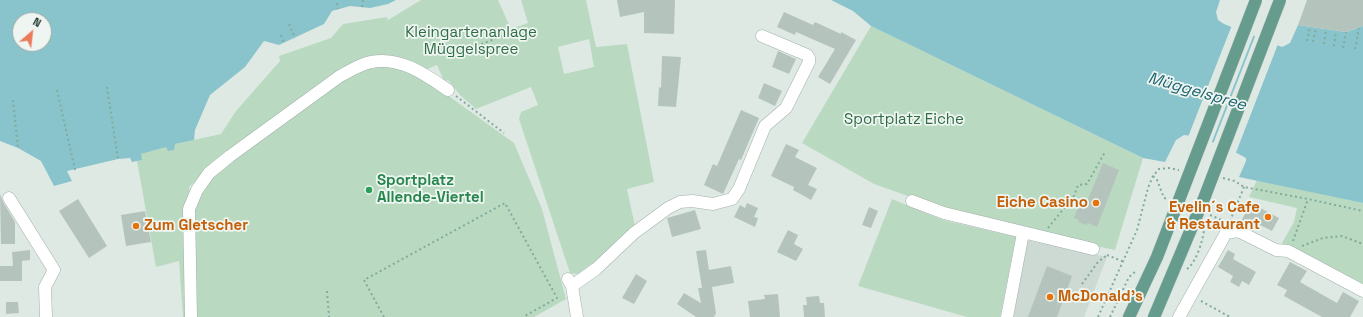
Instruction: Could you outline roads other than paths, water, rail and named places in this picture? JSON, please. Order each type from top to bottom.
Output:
[{"type":"main road","points":[[1130,317],[1157,257],[1256,0]]},
{"type":"main road","points":[[1154,317],[1205,196],[1280,0]]},
{"type":"lane","points":[[577,317],[570,282],[596,269],[634,233],[668,208],[680,202],[692,201],[713,204],[732,199],[739,189],[765,126],[786,108],[809,62],[807,55],[762,36]]},
{"type":"lane","points":[[190,317],[189,209],[197,190],[210,173],[230,156],[340,76],[371,62],[401,62],[428,76],[448,90]]},
{"type":"lane","points":[[9,198],[54,270],[45,287],[46,317]]},
{"type":"lane","points":[[912,201],[944,213],[1093,249]]},
{"type":"lane","points":[[1179,317],[1226,233],[1238,231],[1276,250],[1288,251],[1363,291]]},
{"type":"lane","points":[[1007,317],[1023,233]]},
{"type":"water","points":[[0,0],[396,0],[388,4],[370,8],[350,6],[332,11],[324,24],[279,45],[264,41],[245,67],[210,95],[195,130],[194,140],[175,144],[174,150],[168,151],[166,147],[141,154],[142,160],[132,162],[130,158],[118,159],[67,171],[72,181],[54,186],[41,161],[18,148],[0,141]]},
{"type":"water","name":"Müggelspree","points":[[831,0],[1220,0],[1216,12],[1218,20],[1224,24],[1282,47],[1290,43],[1298,25],[1346,32],[1363,26],[1363,203],[1239,177],[1246,158],[1233,151],[1236,142],[1217,144],[1209,141],[1211,134],[1194,128],[1191,136],[1184,135],[1176,140],[1165,162],[1143,158],[871,26],[853,11]]},
{"type":"place","name":"Sportplatz Allende-Viertel","points":[[369,190]]},
{"type":"place","name":"Eiche Casino","points":[[1096,203]]},
{"type":"place","name":"Evelin´s Cafe & Restaurant","points":[[1268,217]]},
{"type":"place","name":"Zum Gletscher","points":[[136,226]]},
{"type":"place","name":"McDonald's","points":[[1050,297]]},
{"type":"park label","name":"Kleingartenanlage Müggelspree","points":[[471,42]]},
{"type":"park label","name":"Sportplatz Eiche","points":[[904,120]]}]
